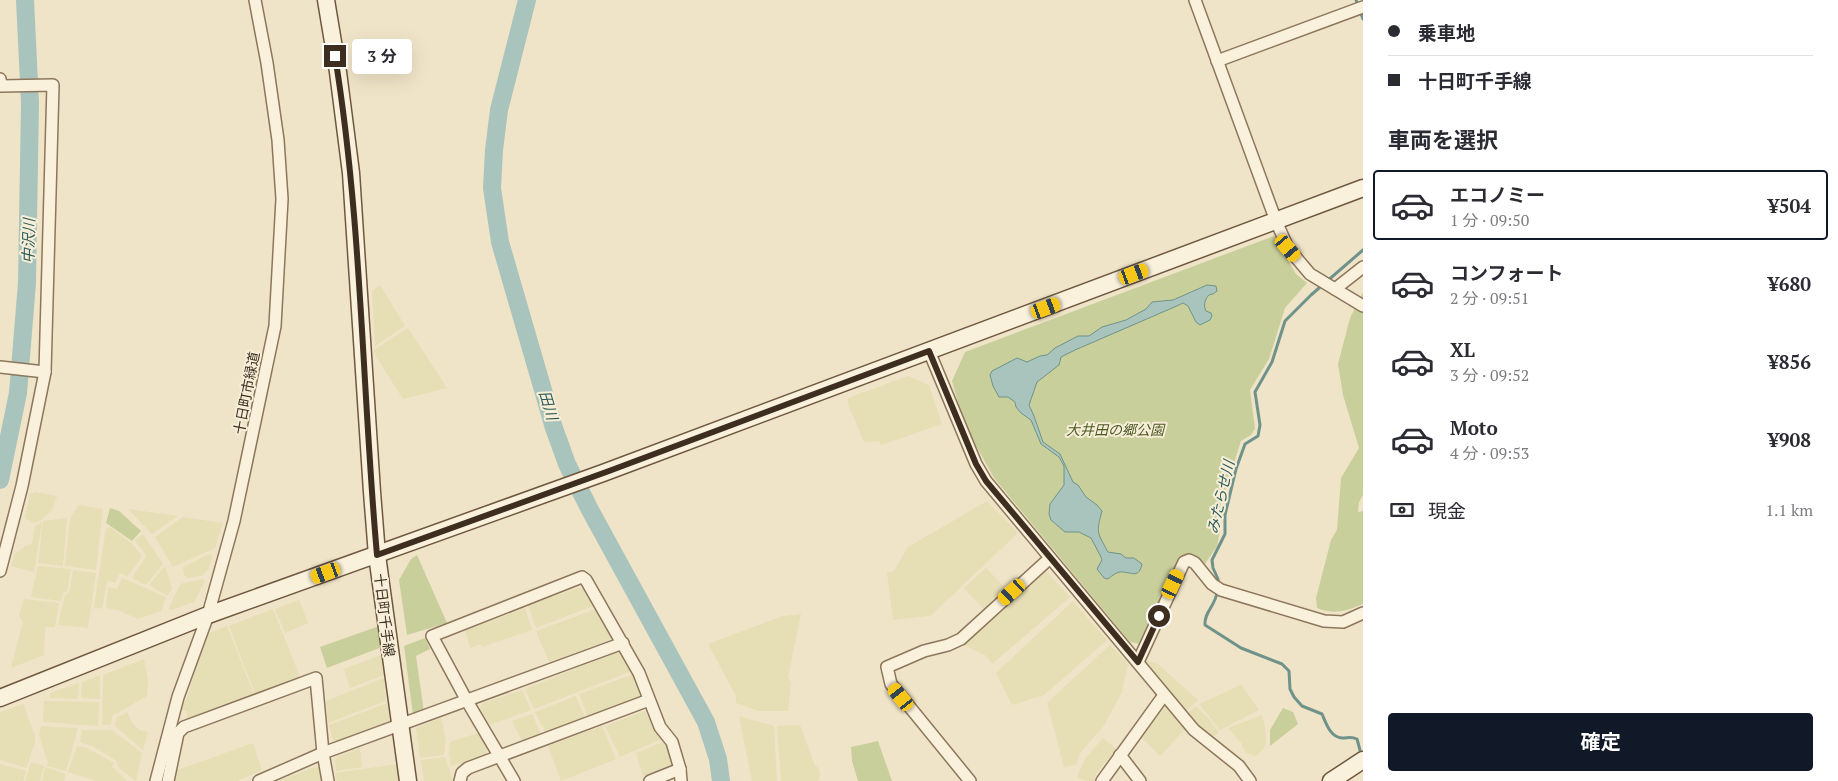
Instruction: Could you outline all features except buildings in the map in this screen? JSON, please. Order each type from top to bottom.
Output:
[{"type":"street","name":"十日町市緑道","points":[[156,781],[178,697],[208,615],[234,521],[275,326],[282,199],[279,150],[267,63],[255,0]]},
{"type":"street","name":"十日町千手線","points":[[326,0],[338,72],[351,173],[377,555],[408,781]]},
{"type":"street","points":[[1195,0],[1276,221],[1288,248],[1310,274],[1363,306]]},
{"type":"street","points":[[1217,61],[1363,7]]},
{"type":"street","points":[[0,571],[22,486],[42,371],[53,85],[44,86],[3,82]]},
{"type":"street","points":[[0,698],[208,615],[603,473],[1363,188]]},
{"type":"street","points":[[1335,289],[1363,267]]},
{"type":"street","points":[[929,351],[986,481],[1194,730],[1240,766],[1250,781]]},
{"type":"street","points":[[2,367],[42,371]]},
{"type":"street","points":[[970,781],[891,684],[887,667],[924,651],[948,645],[961,639],[1050,558]]},
{"type":"street","points":[[1138,662],[1184,562],[1189,560],[1195,562],[1212,584],[1222,590],[1324,622],[1344,622],[1363,613]]},
{"type":"street","points":[[514,781],[467,701],[432,636],[582,577],[586,580],[623,643],[639,673],[660,727],[672,742],[681,775],[650,781]]},
{"type":"street","points":[[259,781],[323,753],[623,643]]},
{"type":"street","points":[[168,781],[178,733],[184,727],[316,678],[323,753],[328,781]]},
{"type":"street","points":[[1102,781],[1164,695]]},
{"type":"street","points":[[460,781],[462,772],[468,768],[649,700]]},
{"type":"street","points":[[1120,755],[1140,781]]},
{"type":"street","points":[[1331,781],[1363,760]]},
{"type":"shaded area","points":[[380,285],[405,326],[375,346],[372,291]]},
{"type":"shaded area","points":[[408,328],[447,388],[403,399],[375,355],[374,350]]},
{"type":"shaded area","points":[[908,376],[929,385],[942,424],[881,445],[879,441],[864,442],[848,404],[848,398]]},
{"type":"shaded area","points":[[35,492],[57,496],[52,510],[41,520],[34,523],[25,518],[30,494]]},
{"type":"shaded area","points":[[987,501],[1018,533],[930,616],[893,620],[887,573],[894,571],[908,547]]},
{"type":"shaded area","points":[[78,505],[103,509],[96,570],[65,566],[70,519]]},
{"type":"shaded area","points":[[128,509],[178,516],[152,534]]},
{"type":"shaded area","points":[[183,517],[223,523],[215,548],[173,567],[155,537]]},
{"type":"shaded area","points":[[67,518],[63,566],[38,563],[43,521]]},
{"type":"shaded area","points":[[42,522],[34,572],[11,566],[14,555],[25,546],[32,544],[35,526]]},
{"type":"shaded area","points":[[110,527],[132,544],[142,556],[128,576],[120,573],[115,583],[107,581],[102,609],[94,607],[106,528]]},
{"type":"shaded area","points":[[143,534],[163,564],[146,585],[132,578],[146,556],[135,540]]},
{"type":"shaded area","points":[[209,554],[213,556],[208,570],[202,576],[187,578],[184,575],[183,567]]},
{"type":"shaded area","points":[[38,566],[71,569],[67,591],[63,593],[61,601],[31,597]]},
{"type":"shaded area","points":[[165,566],[172,588],[168,596],[149,585]]},
{"type":"shaded area","points":[[986,568],[1006,589],[985,610],[964,588]]},
{"type":"shaded area","points":[[73,570],[96,573],[88,628],[58,625],[65,595],[69,593]]},
{"type":"shaded area","points":[[1046,571],[1070,597],[992,664],[985,655],[964,645]]},
{"type":"shaded area","points":[[122,578],[166,597],[161,611],[138,619],[118,610],[106,608],[108,587],[117,589]]},
{"type":"shaded area","points":[[203,579],[205,581],[194,602],[171,610],[169,609],[179,586],[183,583]]},
{"type":"shaded area","points":[[583,588],[593,606],[536,628],[528,605]]},
{"type":"shaded area","points":[[24,599],[59,603],[55,627],[45,627],[44,655],[11,668],[23,622],[19,615]]},
{"type":"shaded area","points":[[299,600],[308,623],[285,633],[275,609]]},
{"type":"shaded area","points":[[1073,601],[1107,640],[1044,695],[1012,705],[996,673]]},
{"type":"shaded area","points":[[525,608],[532,630],[482,647],[481,644],[470,648],[465,630]]},
{"type":"shaded area","points":[[273,609],[300,677],[255,694],[229,626]]},
{"type":"shaded area","points":[[596,609],[612,636],[610,640],[549,662],[536,631]]},
{"type":"shaded area","points":[[801,614],[788,677],[791,683],[788,711],[758,711],[736,703],[736,696],[708,644],[783,616]]},
{"type":"shaded area","points":[[227,626],[254,695],[187,719],[187,711],[180,709],[189,693],[204,635]]},
{"type":"shaded area","points":[[1110,645],[1128,663],[1122,692],[1103,727],[1080,753],[1076,765],[1064,767],[1047,703]]},
{"type":"shaded area","points":[[620,651],[632,671],[534,709],[525,689]]},
{"type":"shaded area","points":[[381,655],[384,675],[350,688],[344,669]]},
{"type":"shaded area","points":[[144,659],[148,681],[147,696],[112,716],[111,725],[102,725],[103,675]]},
{"type":"shaded area","points":[[1145,660],[1158,664],[1198,700],[1184,713],[1143,664]]},
{"type":"shaded area","points":[[634,674],[642,694],[638,698],[588,717],[579,694]]},
{"type":"shaded area","points":[[100,675],[100,699],[81,698],[82,682]]},
{"type":"shaded area","points":[[384,678],[386,701],[328,723],[326,701]]},
{"type":"shaded area","points":[[79,683],[78,699],[50,698],[50,693]]},
{"type":"shaded area","points":[[1241,685],[1259,710],[1220,730],[1199,704]]},
{"type":"shaded area","points":[[522,690],[531,710],[490,725],[480,708],[483,703]]},
{"type":"shaded area","points":[[576,696],[585,718],[545,732],[535,712]]},
{"type":"shaded area","points":[[44,701],[99,702],[98,726],[43,722]]},
{"type":"shaded area","points":[[387,703],[390,723],[338,743],[332,738],[329,725]]},
{"type":"shaded area","points":[[23,704],[35,736],[35,742],[26,768],[0,760],[0,712]]},
{"type":"shaded area","points":[[1162,706],[1165,706],[1186,728],[1160,756],[1141,737]]},
{"type":"shaded area","points":[[1196,706],[1210,720],[1218,732],[1212,739],[1200,730],[1187,714]]},
{"type":"shaded area","points":[[645,711],[654,730],[662,739],[620,757],[605,726]]},
{"type":"shaded area","points":[[127,712],[133,724],[139,730],[148,732],[143,750],[115,726],[116,718]]},
{"type":"shaded area","points":[[532,714],[541,734],[522,741],[512,721]]},
{"type":"shaded area","points":[[1262,715],[1266,744],[1263,750],[1255,756],[1246,753],[1241,743],[1228,728]]},
{"type":"shaded area","points":[[739,716],[774,726],[777,781],[752,781]]},
{"type":"shaded area","points":[[441,718],[446,741],[444,755],[420,758],[416,728]]},
{"type":"shaded area","points":[[800,725],[815,766],[819,768],[820,776],[818,781],[781,781],[777,726]]},
{"type":"shaded area","points":[[41,726],[78,728],[66,771],[47,766],[48,763],[39,735]]},
{"type":"shaded area","points":[[602,726],[616,759],[561,781],[548,746]]},
{"type":"shaded area","points":[[82,730],[112,730],[142,753],[136,781],[118,767],[117,761],[92,746],[80,742]]},
{"type":"shaded area","points":[[478,733],[487,749],[486,756],[451,766],[450,742]]},
{"type":"shaded area","points":[[1103,738],[1116,749],[1096,774],[1094,781],[1086,781],[1077,777],[1085,759]]},
{"type":"shaded area","points":[[665,741],[672,762],[669,766],[643,776],[636,753]]},
{"type":"shaded area","points":[[253,743],[262,770],[237,781],[173,781],[175,771]]},
{"type":"shaded area","points":[[77,746],[87,748],[114,763],[112,767],[127,781],[96,781],[68,772]]},
{"type":"shaded area","points":[[360,748],[362,767],[336,771],[335,761],[337,757]]},
{"type":"shaded area","points":[[445,757],[453,781],[424,781],[421,760]]},
{"type":"shaded area","points":[[31,762],[44,766],[40,781],[25,781]]},
{"type":"shaded area","points":[[0,764],[26,771],[23,781],[0,781]]},
{"type":"shaded area","points":[[398,764],[400,781],[337,781],[335,773]]},
{"type":"shaded area","points":[[45,767],[66,774],[64,781],[42,781]]},
{"type":"shaded area","points":[[315,767],[321,770],[323,781],[278,781]]},
{"type":"green space","name":"大井田の郷公園","points":[[1274,236],[1296,274],[1307,283],[1285,308],[1269,359],[1250,390],[1255,429],[1251,435],[1241,441],[1220,507],[1220,531],[1217,546],[1203,567],[1192,556],[1141,644],[1130,642],[994,478],[964,424],[952,381],[965,352]]},
{"type":"green space","points":[[1363,292],[1363,495],[1359,502],[1358,512],[1363,511],[1363,604],[1335,612],[1317,608],[1316,598],[1331,540],[1337,530],[1341,478],[1359,448],[1343,395],[1338,364],[1350,318]]},
{"type":"green space","points":[[110,508],[119,511],[141,531],[132,541],[106,523]]},
{"type":"green space","points":[[417,555],[447,623],[407,635],[399,580],[411,559]]},
{"type":"green space","points":[[379,626],[382,647],[327,668],[320,647]]},
{"type":"green space","points":[[425,638],[430,649],[416,656],[424,712],[413,715],[404,646]]},
{"type":"green space","points":[[1283,708],[1293,712],[1298,724],[1270,746],[1270,730]]},
{"type":"green space","points":[[878,741],[892,781],[858,781],[852,761],[851,747]]},
{"type":"water","points":[[1207,285],[1216,286],[1217,291],[1209,295],[1205,302],[1206,311],[1211,313],[1212,316],[1210,320],[1200,325],[1196,322],[1188,306],[1183,303],[1061,357],[1059,365],[1037,382],[1029,405],[1043,442],[1060,454],[1073,482],[1102,511],[1099,532],[1108,552],[1121,554],[1126,558],[1134,558],[1142,564],[1137,573],[1121,572],[1108,579],[1104,578],[1097,569],[1102,560],[1091,538],[1079,532],[1065,532],[1051,520],[1049,514],[1050,504],[1064,485],[1064,466],[1059,457],[1041,444],[1031,420],[1021,413],[1016,407],[1015,402],[1008,397],[999,397],[990,375],[992,371],[1017,358],[1027,362],[1047,355],[1055,348],[1078,336],[1089,336],[1102,327],[1126,320],[1146,309],[1152,302],[1173,300]]},
{"type":"waterway","name":"中沢川","points":[[0,480],[18,393],[27,283],[30,103],[25,0]]},
{"type":"waterway","name":"田川","points":[[527,0],[499,110],[494,150],[492,188],[500,242],[554,428],[567,464],[590,510],[706,722],[718,759],[721,781]]},
{"type":"waterway","name":"みたらせ川","points":[[1356,0],[1363,19]]},
{"type":"waterway","name":"みたらせ川","points":[[1218,583],[1212,560],[1225,534],[1225,515],[1236,469],[1245,444],[1258,436],[1260,425],[1255,392],[1272,362],[1285,321],[1311,295],[1363,250]]},
{"type":"waterway","name":"みたらせ川","points":[[1217,592],[1215,601],[1206,616],[1205,625],[1241,648],[1282,664],[1289,671],[1290,689],[1294,697],[1302,706],[1322,714],[1334,735],[1342,738],[1351,737],[1357,739],[1361,754]]},
{"type":"route","points":[[335,56],[351,173],[377,555],[707,435],[929,351],[976,464],[986,481],[1138,662],[1159,616]]}]
